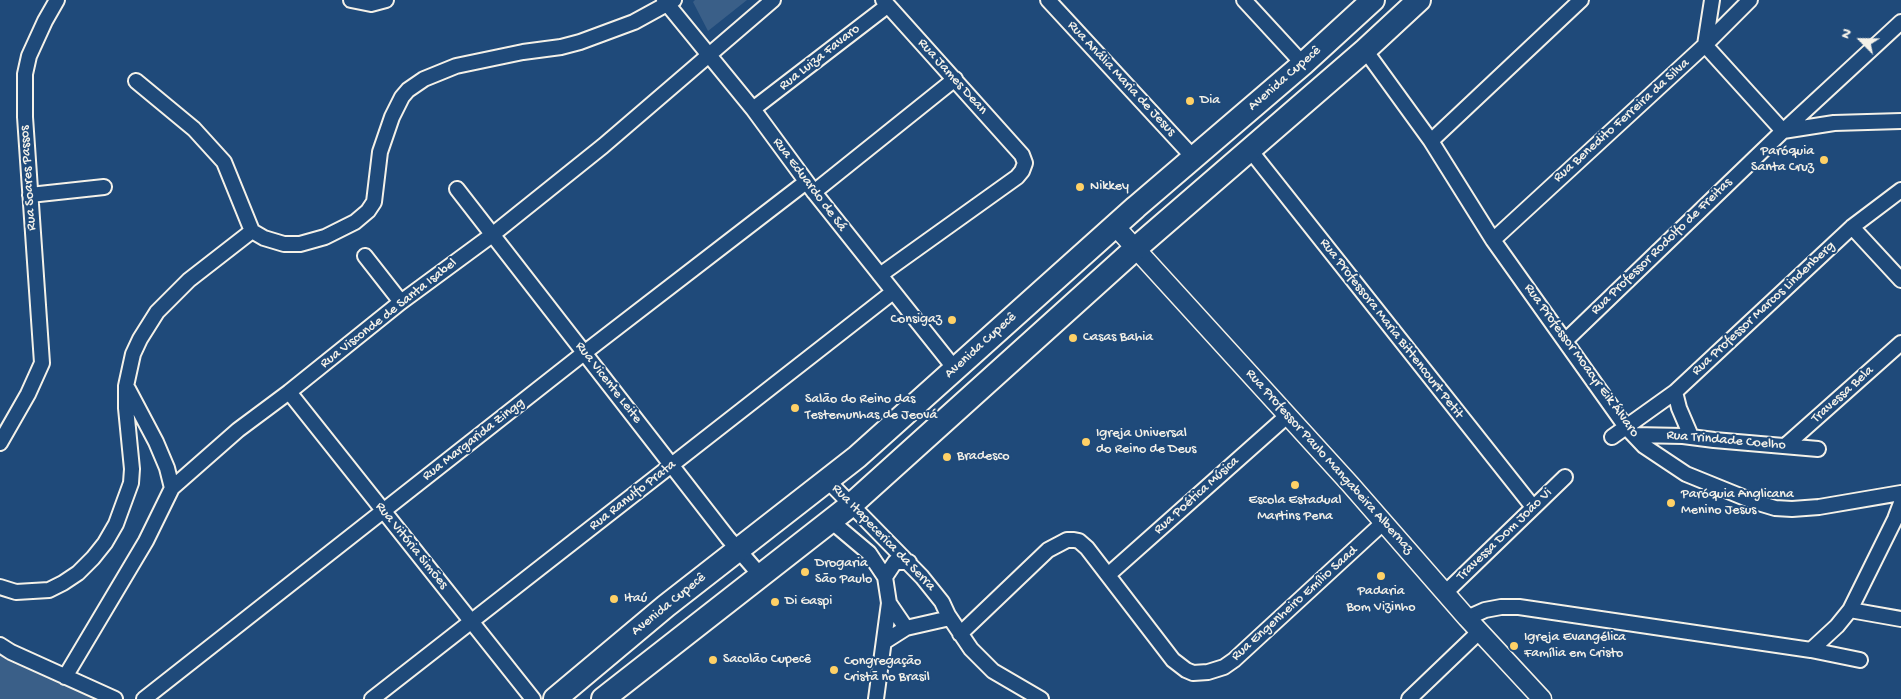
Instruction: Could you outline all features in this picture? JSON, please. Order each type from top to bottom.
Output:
[{"type":"main road","name":"Avenida Cupecê","points":[[555,699],[666,606],[828,481],[903,418],[1115,226],[1303,64],[1373,0]]},
{"type":"main road","points":[[603,699],[851,505],[1135,249],[1365,50],[1419,0]]},
{"type":"street","name":"Rua Soares Passos","points":[[0,443],[28,394],[42,363],[25,117],[25,74],[30,56],[45,21],[57,0]]},
{"type":"street","points":[[351,0],[371,4],[386,0]]},
{"type":"street","name":"Rua Visconde de Santa Isabel","points":[[65,677],[146,541],[172,488],[238,430],[289,392],[401,302],[492,235],[603,146],[773,0]]},
{"type":"street","name":"Rua Anália Maria de Jesus","points":[[1048,0],[1193,157]]},
{"type":"street","points":[[1244,0],[1303,64]]},
{"type":"street","points":[[1430,141],[1581,0]]},
{"type":"street","points":[[1712,0],[1705,45],[1783,131],[1834,123],[1901,122]]},
{"type":"street","name":"Rua Benedito Ferreira da Silva","points":[[1492,240],[1705,45],[1750,0]]},
{"type":"street","points":[[136,81],[194,129],[224,162],[252,231],[264,238],[278,242],[300,244],[325,237],[356,222],[368,211],[374,202],[380,152],[392,117],[402,97],[424,79],[456,66],[580,42],[634,22],[668,1]]},
{"type":"street","name":"Rua Eduardo de Sá","points":[[668,1],[708,55],[753,109],[810,187],[955,369]]},
{"type":"street","name":"Rua James Dean","points":[[880,275],[1017,177],[1025,165],[1022,155],[885,3]]},
{"type":"street","name":"Rua Luiza Favaro","points":[[753,109],[885,3]]},
{"type":"street","name":"Rua Professor Rodolfo de Freitas","points":[[1565,341],[1783,131],[1901,22]]},
{"type":"street","name":"Rua Professor Moacyr Eik Álvaro","points":[[1365,50],[1430,141],[1492,240],[1630,431],[1644,446],[1686,474],[1755,502],[1775,508],[1792,510],[1819,507],[1901,493]]},
{"type":"street","name":"Rua Margarida Zingg","points":[[144,699],[584,353],[955,79]]},
{"type":"street","name":"Rua Professora Maria Bittencourt Petit","points":[[1250,150],[1533,507]]},
{"type":"street","points":[[30,195],[104,187]]},
{"type":"street","name":"Rua Vicente Leite","points":[[457,189],[761,576]]},
{"type":"street","name":"Rua Professor Marcos Lindenberg","points":[[1630,431],[1675,392],[1852,227],[1901,190]]},
{"type":"street","name":"Rua Professor Paulo Mangabeira Albernaz","points":[[1115,226],[1542,699]]},
{"type":"street","points":[[1852,227],[1901,280]]},
{"type":"street","points":[[0,588],[16,592],[49,590],[78,573],[105,543],[116,524],[131,482],[132,469],[126,408],[126,386],[128,371],[140,339],[157,312],[189,280],[252,231]]},
{"type":"street","points":[[365,256],[401,302]]},
{"type":"street","name":"Rua Ranulfo Prata","points":[[372,699],[893,292]]},
{"type":"street","name":"Travessa Bela","points":[[1786,446],[1901,343]]},
{"type":"street","points":[[126,386],[156,442],[167,468],[172,488]]},
{"type":"street","name":"Rua Vitória Simões","points":[[289,392],[533,699]]},
{"type":"street","points":[[1675,392],[1679,408],[1691,436]]},
{"type":"street","name":"Rua Poética Música","points":[[1108,575],[1287,416]]},
{"type":"street","points":[[1612,438],[1630,431]]},
{"type":"street","name":"Rua Trindade Coelho","points":[[1630,431],[1818,449]]},
{"type":"street","name":"Travessa Dom João Vi","points":[[1446,593],[1565,477]]},
{"type":"street","name":"Rua Itapecerica da Serra","points":[[828,481],[909,562],[942,602],[950,618],[971,649],[993,671],[1041,699]]},
{"type":"street","points":[[1811,650],[1837,626],[1850,610],[1901,503]]},
{"type":"street","points":[[831,521],[869,554],[885,577],[888,603],[876,699]]},
{"type":"street","name":"Rua Engenheiro Emílio Saad","points":[[1108,575],[1173,660],[1186,670],[1202,673],[1217,670],[1229,664],[1384,522]]},
{"type":"street","points":[[960,634],[1048,550],[1067,540],[1080,542],[1108,575]]},
{"type":"street","points":[[885,577],[895,562],[909,562]]},
{"type":"street","points":[[888,603],[906,628]]},
{"type":"street","points":[[1409,699],[1485,610],[1501,607],[1519,607],[1811,650],[1860,660]]},
{"type":"street","points":[[1850,610],[1901,618]]},
{"type":"street","points":[[884,642],[906,628],[950,618]]},
{"type":"street","points":[[0,645],[11,652],[115,699]]},
{"type":"shaded area","points":[[695,0],[747,0],[708,31],[693,2]]},
{"type":"shaded area","points":[[0,656],[97,697],[96,699],[0,699]]},
{"type":"place","name":"Dia","points":[[1190,101]]},
{"type":"place","name":"Paróquia Santa Cruz","points":[[1824,160]]},
{"type":"place","name":"Nikkey","points":[[1080,187]]},
{"type":"place","name":"Consigaz","points":[[952,320]]},
{"type":"place","name":"Casas Bahia","points":[[1073,338]]},
{"type":"place","name":"Salão do Reino das Testemunhas de Jeová","points":[[795,408]]},
{"type":"place","name":"Igreja Universal do Reino de Deus","points":[[1086,442]]},
{"type":"place","name":"Bradesco","points":[[947,457]]},
{"type":"place","name":"Escola Estadual Martins Pena","points":[[1295,485]]},
{"type":"place","name":"Paróquia Anglicana Menino Jesus","points":[[1671,503]]},
{"type":"place","name":"Drogaria São Paulo","points":[[805,572]]},
{"type":"place","name":"Padaria Bom Vizinho","points":[[1381,576]]},
{"type":"place","name":"Itaú","points":[[614,599]]},
{"type":"place","name":"Di Gaspi","points":[[775,602]]},
{"type":"place","name":"Igreja Evangélica Família em Cristo","points":[[1514,646]]},
{"type":"place","name":"Sacolão Cupecê","points":[[713,660]]},
{"type":"place","name":"Congregação Cristã no Brasil","points":[[834,670]]}]
